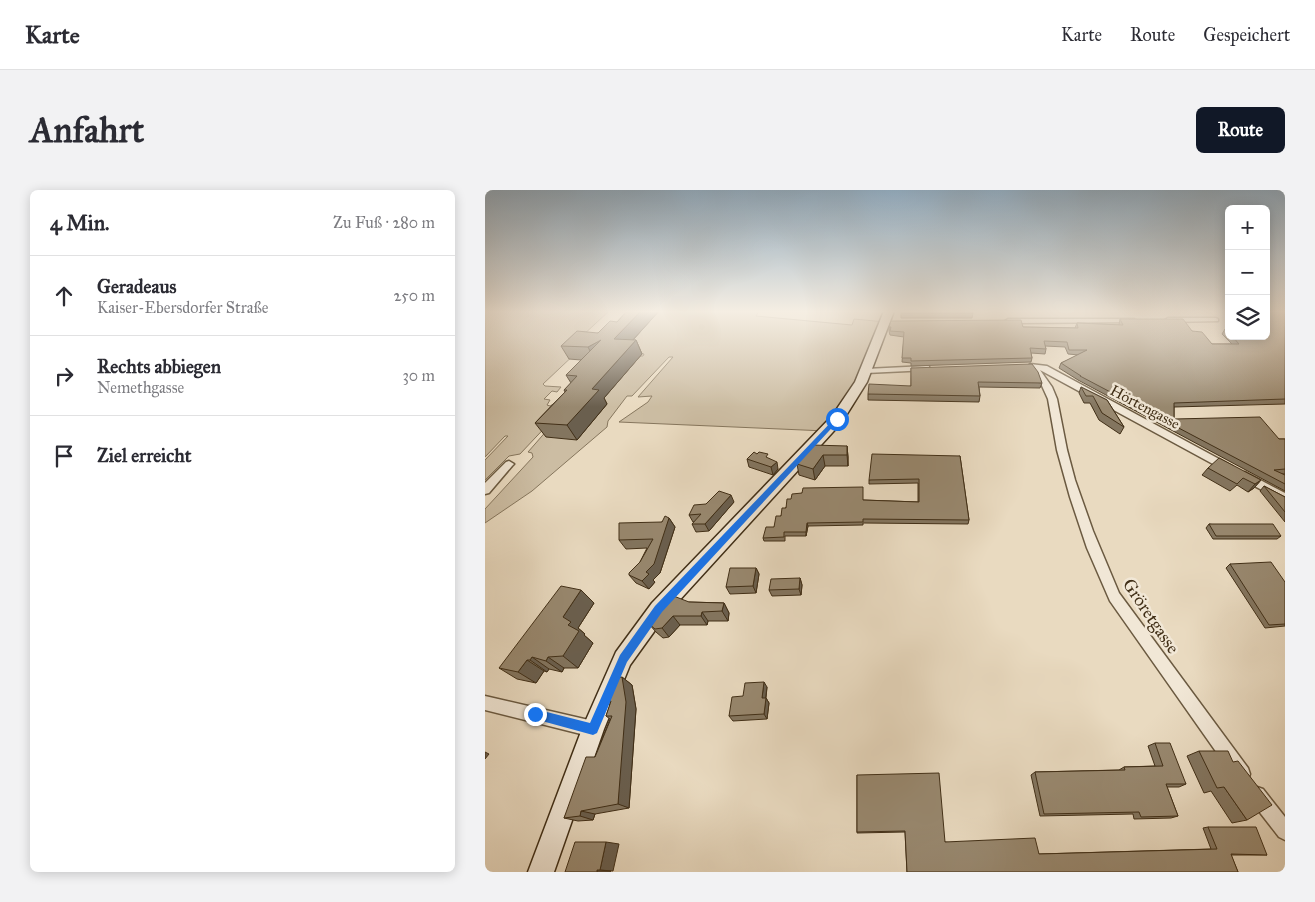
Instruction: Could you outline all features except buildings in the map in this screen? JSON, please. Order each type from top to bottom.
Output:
[{"type":"main road","points":[[541,872],[593,729],[623,659],[659,609],[837,419],[857,388],[878,343]]},
{"type":"street","name":"Hörtengasse","points":[[1029,366],[1044,368],[1285,498]]},
{"type":"street","name":"Gröretgasse","points":[[1029,366],[1042,375],[1051,390],[1064,461],[1099,564],[1114,597],[1285,831]]},
{"type":"street","points":[[866,371],[935,368]]},
{"type":"street","points":[[485,490],[509,464]]},
{"type":"street","points":[[485,703],[593,729]]},
{"type":"shaded area","points":[[485,343],[575,343],[568,349],[578,351],[543,384],[545,386],[561,387],[557,392],[552,391],[544,399],[550,400],[547,405],[550,406],[558,401],[553,419],[520,454],[509,456],[485,480],[485,460],[508,436],[505,436],[485,457]]},
{"type":"shaded area","points":[[630,343],[877,343],[866,371],[826,431],[619,422],[648,402],[652,396],[638,397],[673,357],[669,357],[632,396],[627,396],[608,421],[607,427],[532,491],[485,523],[485,509],[533,457],[532,453],[528,452],[556,420],[607,394],[640,356],[644,354],[622,352]]},
{"type":"route","points":[[535,714],[593,729],[623,659],[659,609],[837,419]]}]
